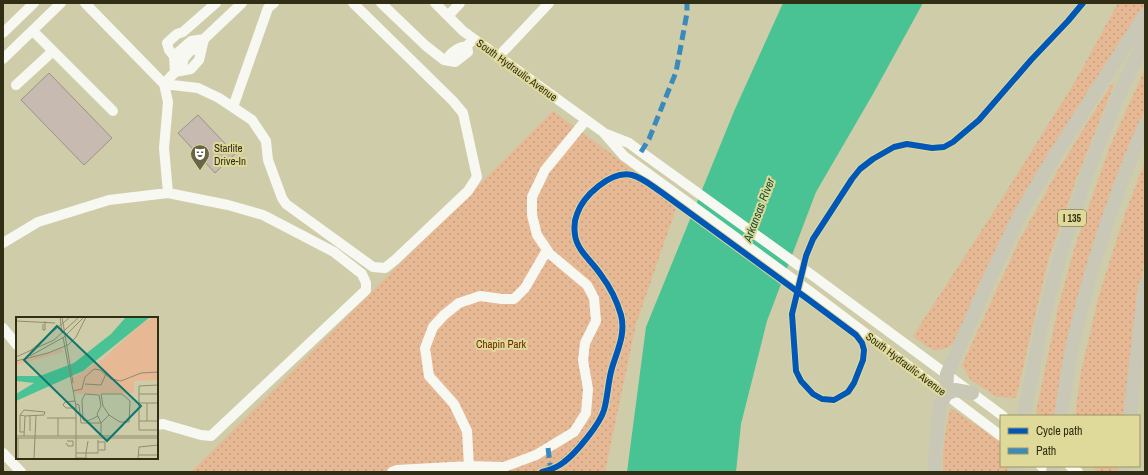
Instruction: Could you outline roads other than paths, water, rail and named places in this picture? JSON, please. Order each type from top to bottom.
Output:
[{"type":"highway","points":[[934,472],[939,407],[946,394],[948,374],[989,280],[1019,216],[1055,155],[1145,15]]},
{"type":"highway","name":"I 135","points":[[1025,410],[1042,323],[1064,245],[1088,171],[1116,101],[1145,40]]},
{"type":"highway","points":[[1061,415],[1073,345],[1091,277],[1120,184],[1145,125]]},
{"type":"highway","points":[[1130,415],[1145,286]]},
{"type":"highway","points":[[946,394],[955,390],[972,393]]},
{"type":"street","points":[[3,33],[34,3]]},
{"type":"street","points":[[3,59],[61,3]]},
{"type":"street","points":[[85,3],[164,84],[168,102],[164,148],[168,193]]},
{"type":"street","points":[[176,72],[167,43],[177,34],[183,32],[216,3]]},
{"type":"street","points":[[164,84],[176,72],[184,58],[191,50],[196,49],[204,39],[242,3]]},
{"type":"street","points":[[232,107],[268,8],[274,3]]},
{"type":"street","points":[[164,84],[198,88],[219,98],[252,120],[266,141],[268,160],[282,198],[286,204],[373,267],[385,268],[468,191],[477,177],[463,113],[453,101],[354,3]]},
{"type":"street","points":[[381,3],[426,46],[444,60],[455,62],[468,52],[470,42]]},
{"type":"street","name":"South Hydraulic Avenue","points":[[435,3],[463,31],[470,42],[498,57],[586,120],[602,132],[624,156],[812,292],[1000,435]]},
{"type":"street","points":[[448,16],[460,3]]},
{"type":"street","points":[[498,57],[549,3]]},
{"type":"street","points":[[33,31],[113,112]]},
{"type":"street","points":[[176,72],[191,69],[199,60],[204,39]]},
{"type":"street","points":[[171,53],[191,41],[204,39]]},
{"type":"street","points":[[16,86],[53,51]]},
{"type":"street","points":[[392,472],[397,470],[469,466],[504,467],[536,455],[574,432],[586,413],[588,389],[583,360],[585,343],[596,321],[594,298],[587,285],[550,254],[537,235],[532,215],[532,197],[545,170],[586,120]]},
{"type":"street","name":"South Hydraulic Avenue","points":[[602,132],[629,144],[670,173],[948,374],[1002,415]]},
{"type":"street","points":[[3,243],[38,222],[109,200],[168,193],[228,205],[263,215],[334,252],[362,274],[366,283],[366,290],[212,436],[201,435],[163,424],[158,425]]},
{"type":"street","points":[[469,466],[466,431],[454,404],[429,376],[426,348],[433,327],[458,303],[480,296],[514,299],[525,288],[547,250]]},
{"type":"street","points":[[3,328],[16,344]]},
{"type":"street","points":[[3,453],[21,472]]},
{"type":"water","name":"Arkansas River","points":[[783,3],[923,3],[873,94],[816,192],[767,321],[741,424],[736,472],[627,472],[646,327],[735,109]]},
{"type":"place","name":"Starlite Drive-In","points":[[200,171]]},
{"type":"park label","name":"Chapin Park","points":[[501,344]]}]
